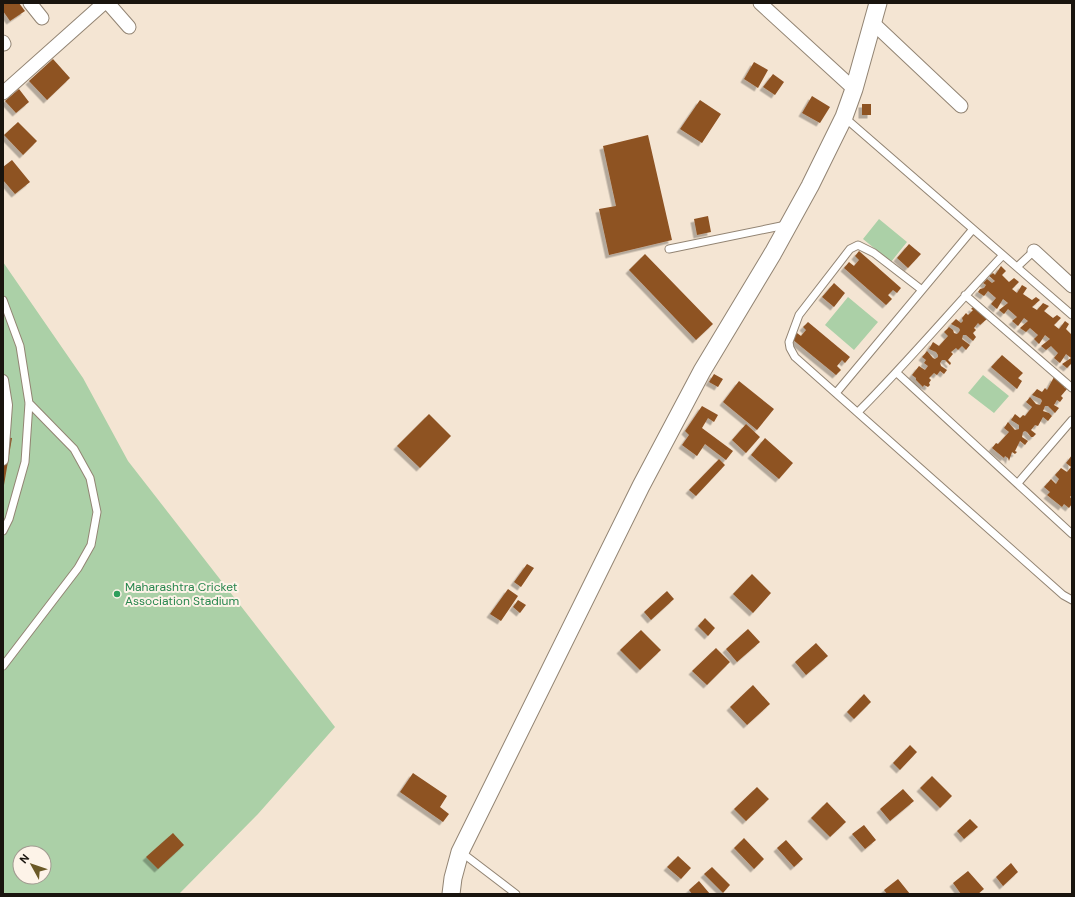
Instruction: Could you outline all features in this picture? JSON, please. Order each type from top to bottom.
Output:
[{"type":"street","points":[[30,3],[42,18]]},
{"type":"street","points":[[3,93],[104,3]]},
{"type":"street","points":[[108,3],[129,27]]},
{"type":"street","points":[[760,3],[854,89]]},
{"type":"street","points":[[450,894],[460,852],[641,486],[702,371],[810,186],[844,117],[854,89],[878,3]]},
{"type":"street","points":[[873,23],[961,106]]},
{"type":"street","points":[[1034,251],[1072,286]]},
{"type":"street","points":[[3,380],[7,405],[3,460]]},
{"type":"lane","points":[[844,117],[1072,315]]},
{"type":"lane","points":[[669,249],[788,225]]},
{"type":"lane","points":[[836,392],[973,229]]},
{"type":"lane","points":[[922,290],[874,253],[858,245],[850,249],[799,315],[789,342],[790,348],[795,357],[1064,595],[1072,600]]},
{"type":"lane","points":[[1017,268],[1034,251]]},
{"type":"lane","points":[[858,412],[897,373],[965,295],[1003,255]]},
{"type":"lane","points":[[965,295],[1072,388]]},
{"type":"lane","points":[[3,300],[20,346],[29,403],[25,462],[9,519],[3,531]]},
{"type":"lane","points":[[897,373],[1072,534]]},
{"type":"lane","points":[[3,666],[78,568],[91,545],[97,512],[90,478],[74,449],[29,403]]},
{"type":"lane","points":[[1018,483],[1072,420]]},
{"type":"lane","points":[[460,852],[516,894]]},
{"type":"green space","points":[[879,219],[907,242],[891,262],[863,239]]},
{"type":"green space","name":"Maharashtra Cricket Association Stadium","points":[[3,262],[83,378],[128,461],[335,727],[258,814],[179,894],[3,894]]},
{"type":"green space","points":[[848,297],[878,322],[854,350],[825,325]]},
{"type":"green space","points":[[983,375],[1009,396],[994,413],[968,393]]},
{"type":"building","points":[[3,3],[19,3],[25,11],[10,21],[3,11]]},
{"type":"building","points":[[53,59],[70,78],[47,100],[29,81]]},
{"type":"building","points":[[754,62],[768,70],[758,88],[744,79]]},
{"type":"building","points":[[773,74],[784,82],[775,95],[763,87]]},
{"type":"building","points":[[19,89],[29,102],[16,113],[5,101]]},
{"type":"building","points":[[812,96],[830,107],[820,123],[802,113]]},
{"type":"building","points":[[700,100],[721,114],[702,143],[680,129]]},
{"type":"building","points":[[862,104],[871,104],[871,115],[862,115]]},
{"type":"building","points":[[18,122],[37,141],[23,155],[4,135]]},
{"type":"building","points":[[648,135],[672,240],[609,255],[599,209],[616,206],[603,146]]},
{"type":"building","points":[[12,160],[30,182],[15,194],[3,180],[3,167]]},
{"type":"building","points":[[708,216],[711,232],[697,235],[694,219]]},
{"type":"building","points":[[909,244],[921,254],[908,268],[897,258]]},
{"type":"building","points":[[859,251],[901,288],[897,293],[893,290],[888,295],[892,299],[886,305],[844,268],[849,262],[854,266],[859,260],[855,256]]},
{"type":"building","points":[[645,254],[713,324],[696,340],[629,270]]},
{"type":"building","points":[[1001,266],[1006,271],[1002,275],[1009,282],[1014,278],[1019,282],[1012,289],[1017,293],[1022,285],[1027,288],[1023,294],[1032,300],[1036,297],[1040,300],[1032,307],[1037,310],[1043,303],[1049,306],[1044,311],[1053,318],[1057,315],[1061,318],[1054,325],[1059,329],[1065,321],[1069,324],[1066,329],[1072,335],[1072,365],[1071,364],[1067,368],[1062,364],[1071,358],[1066,354],[1060,363],[1054,358],[1058,353],[1051,346],[1046,350],[1041,346],[1050,339],[1045,335],[1039,344],[1034,339],[1038,335],[1030,328],[1026,332],[1020,328],[1028,321],[1024,318],[1018,326],[1012,321],[1017,317],[1008,309],[1004,314],[999,310],[1008,303],[1003,299],[997,309],[991,304],[996,298],[988,291],[984,296],[978,292],[980,289],[984,288],[986,285],[983,283],[987,279],[992,283],[995,281],[989,276],[993,273],[995,275]]},
{"type":"building","points":[[834,283],[845,293],[834,307],[822,297]]},
{"type":"building","points":[[973,307],[984,314],[987,319],[980,325],[978,323],[974,328],[976,330],[973,333],[976,337],[973,341],[966,335],[963,335],[962,339],[970,345],[966,350],[962,346],[958,350],[956,348],[951,352],[953,354],[948,360],[951,363],[950,365],[945,360],[942,360],[940,363],[941,366],[947,370],[944,374],[940,371],[937,375],[934,373],[929,378],[931,380],[929,383],[930,385],[928,387],[924,385],[923,387],[912,375],[919,366],[925,370],[928,366],[924,363],[926,360],[922,357],[927,351],[933,358],[935,359],[938,357],[936,352],[929,349],[933,342],[939,346],[948,336],[944,332],[949,327],[954,333],[957,334],[960,330],[959,328],[951,324],[956,319],[961,323],[963,321],[962,318],[966,313],[968,315],[973,310],[971,309]]},
{"type":"building","points":[[808,322],[850,357],[845,363],[842,360],[837,366],[841,370],[836,375],[792,339],[797,333],[801,336],[806,330],[803,327]]},
{"type":"building","points":[[1002,355],[1023,373],[1018,378],[1022,381],[1017,389],[991,367]]},
{"type":"building","points":[[714,374],[723,379],[718,387],[709,382]]},
{"type":"building","points":[[1054,377],[1066,385],[1064,387],[1067,389],[1061,396],[1063,398],[1060,402],[1057,400],[1054,405],[1059,408],[1055,413],[1048,406],[1045,406],[1043,411],[1052,416],[1048,421],[1043,417],[1038,426],[1035,425],[1031,430],[1036,434],[1033,437],[1025,431],[1023,432],[1022,437],[1028,441],[1025,445],[1020,441],[1015,451],[1017,452],[1015,454],[1012,452],[1009,461],[1008,458],[1005,456],[1004,458],[992,448],[1009,432],[1004,428],[1008,422],[1015,430],[1019,429],[1019,425],[1011,420],[1015,414],[1020,418],[1023,415],[1025,416],[1032,407],[1026,402],[1030,397],[1036,404],[1040,405],[1042,401],[1041,399],[1032,395],[1037,389],[1042,392],[1045,388],[1047,390]]},
{"type":"building","points":[[739,381],[774,409],[757,430],[723,402]]},
{"type":"building","points":[[702,406],[718,415],[714,422],[708,418],[702,428],[733,451],[726,460],[705,444],[697,456],[682,445],[689,435],[685,431]]},
{"type":"building","points":[[429,414],[451,436],[420,468],[397,446]]},
{"type":"building","points":[[746,424],[760,437],[746,453],[732,440]]},
{"type":"building","points":[[3,437],[12,438],[4,485],[3,484]]},
{"type":"building","points":[[765,438],[793,463],[779,479],[751,455]]},
{"type":"building","points":[[1072,455],[1072,495],[1070,497],[1072,499],[1072,504],[1069,508],[1064,504],[1062,507],[1047,495],[1050,492],[1044,487],[1051,479],[1056,484],[1059,479],[1055,475],[1061,468],[1067,472],[1071,467],[1066,463]]},
{"type":"building","points":[[719,459],[725,465],[696,496],[689,490]]},
{"type":"building","points":[[527,564],[534,568],[521,587],[514,582]]},
{"type":"building","points":[[752,574],[771,593],[753,613],[733,594]]},
{"type":"building","points":[[508,589],[518,596],[501,621],[490,614]]},
{"type":"building","points":[[667,591],[674,599],[651,620],[644,612]]},
{"type":"building","points":[[518,600],[526,605],[520,613],[513,607]]},
{"type":"building","points":[[705,618],[715,628],[708,636],[698,626]]},
{"type":"building","points":[[748,629],[760,642],[737,662],[726,649]]},
{"type":"building","points":[[641,630],[661,650],[640,670],[620,650]]},
{"type":"building","points":[[816,643],[828,656],[806,675],[795,662]]},
{"type":"building","points":[[716,648],[730,662],[707,685],[692,671]]},
{"type":"building","points":[[753,685],[770,704],[747,725],[730,707]]},
{"type":"building","points":[[864,694],[871,702],[854,719],[847,712]]},
{"type":"building","points":[[910,745],[917,752],[900,770],[893,763]]},
{"type":"building","points":[[413,773],[447,796],[440,807],[449,814],[443,822],[400,792]]},
{"type":"building","points":[[932,776],[952,796],[940,808],[920,788]]},
{"type":"building","points":[[757,787],[769,799],[746,821],[734,809]]},
{"type":"building","points":[[903,789],[914,801],[890,821],[880,809]]},
{"type":"building","points":[[827,802],[846,822],[830,837],[811,818]]},
{"type":"building","points":[[970,819],[978,827],[964,839],[957,831]]},
{"type":"building","points":[[864,825],[876,840],[865,849],[852,834]]},
{"type":"building","points":[[173,833],[184,845],[158,869],[146,857]]},
{"type":"building","points":[[744,838],[764,859],[754,869],[734,848]]},
{"type":"building","points":[[786,840],[803,859],[794,867],[777,848]]},
{"type":"building","points":[[678,856],[691,868],[681,879],[667,867]]},
{"type":"building","points":[[1011,863],[1018,872],[1003,886],[996,877]]},
{"type":"building","points":[[712,867],[730,885],[723,893],[704,874]]},
{"type":"building","points":[[968,871],[984,889],[978,894],[961,894],[953,883]]},
{"type":"building","points":[[898,879],[910,894],[887,894],[884,890]]},
{"type":"building","points":[[699,881],[710,894],[692,894],[689,890]]},
{"type":"place","name":"Maharashtra Cricket Association Stadium","points":[[117,594]]}]
